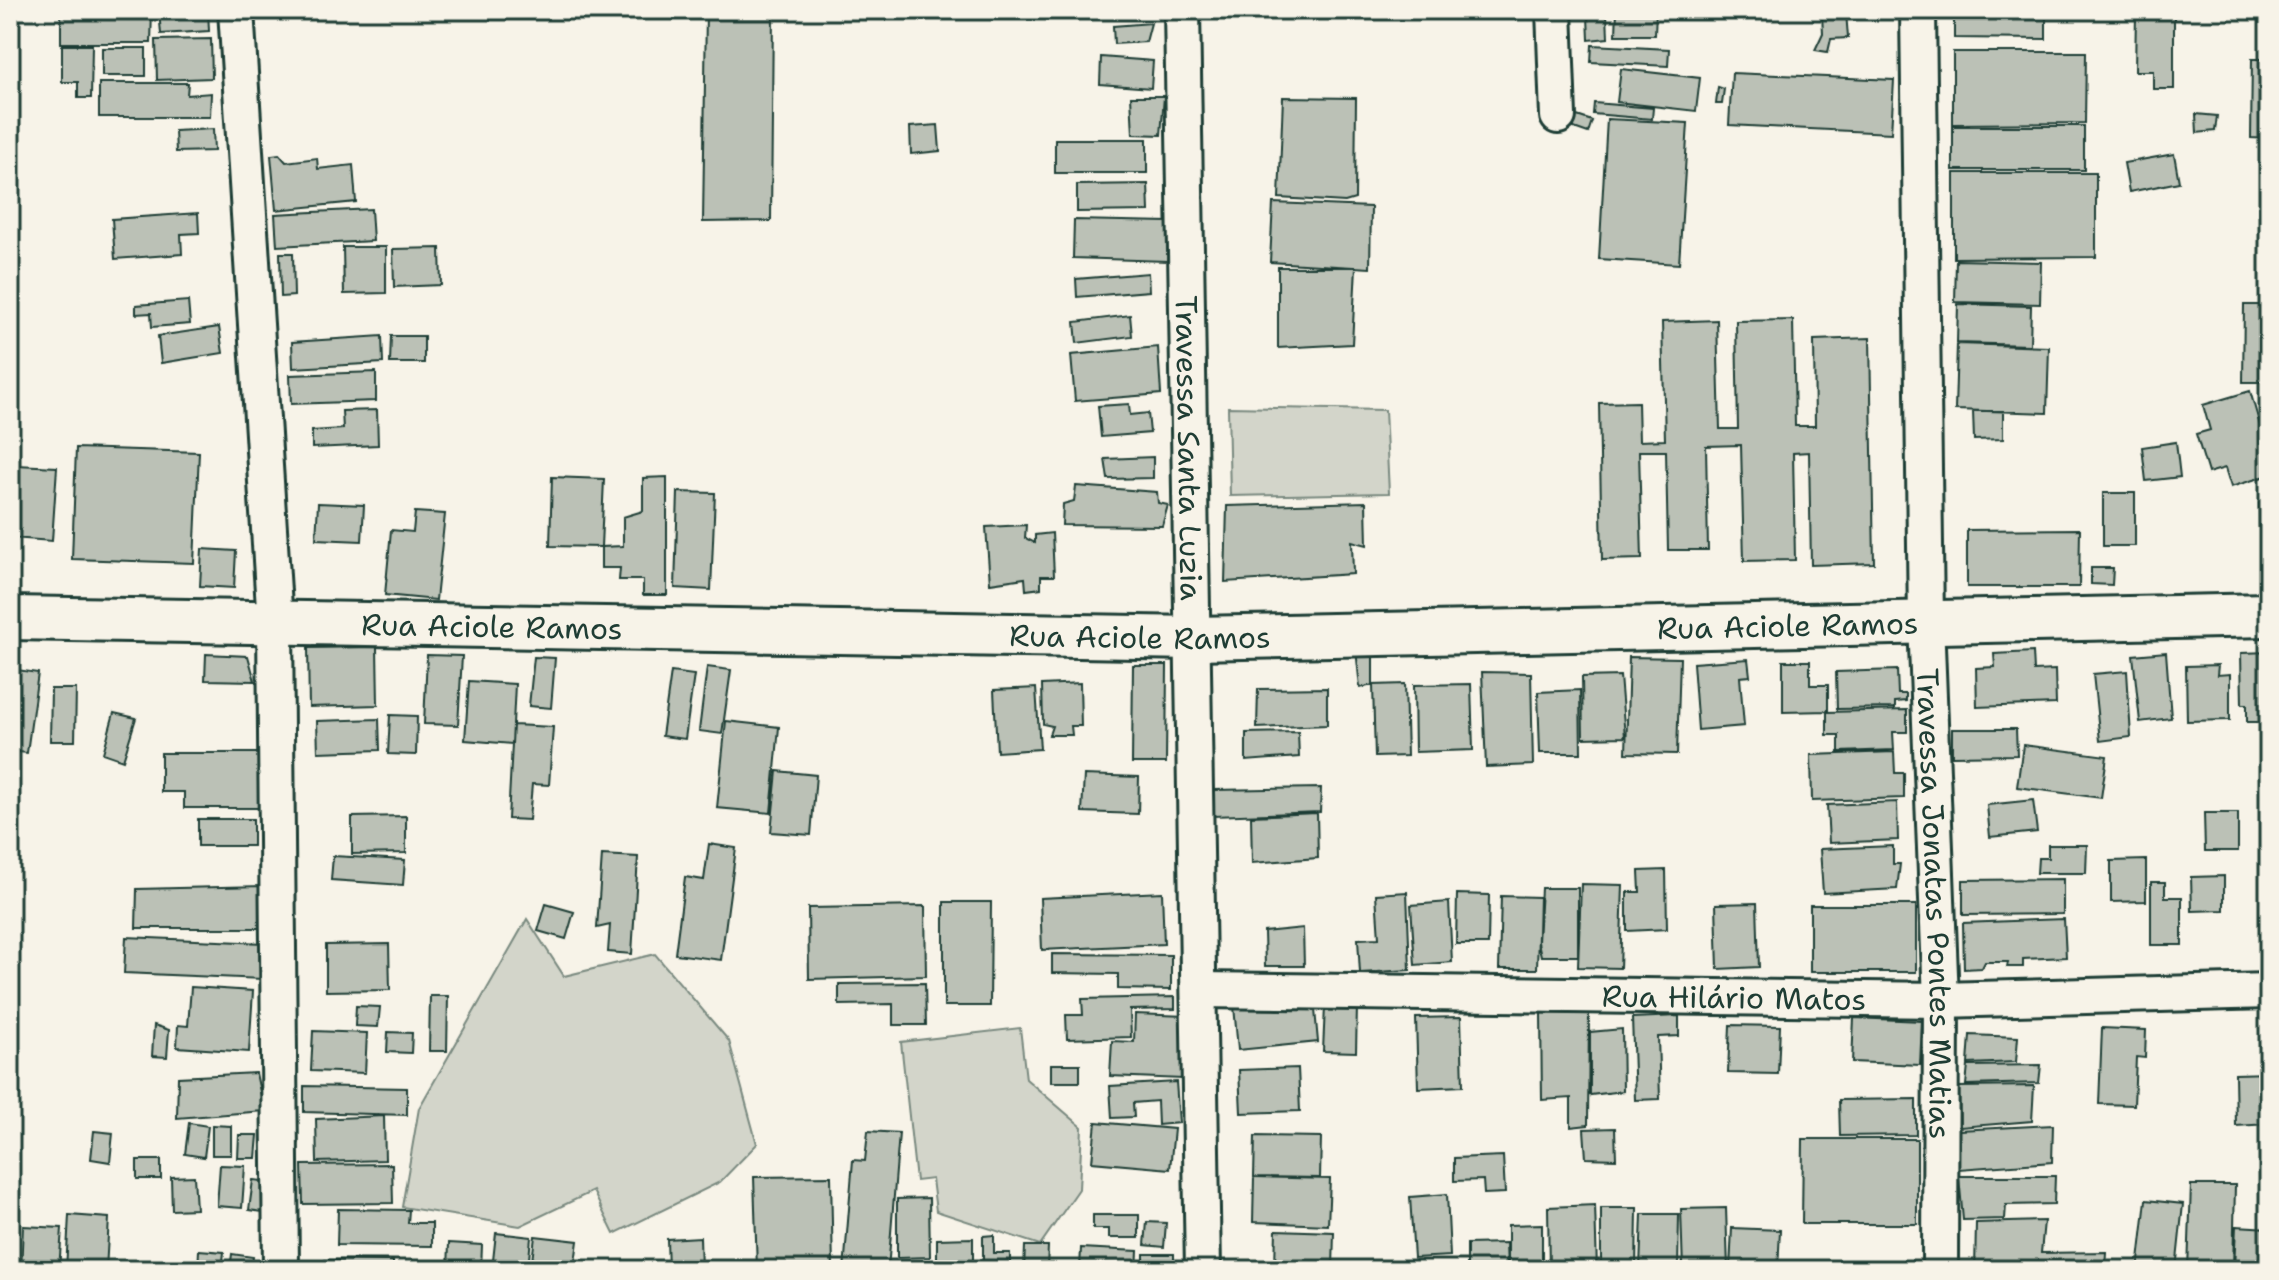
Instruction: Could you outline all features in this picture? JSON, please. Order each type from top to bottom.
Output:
[{"type":"street","points":[[236,10],[275,623],[281,1270]]},
{"type":"street","name":"Travessa Santa Luzia","points":[[1182,10],[1195,638],[1203,1270]]},
{"type":"street","points":[[1554,10],[1558,116]]},
{"type":"street","name":"Travessa Jonatas Pontes Matias","points":[[1918,10],[1926,621],[1941,1000],[1940,1270]]},
{"type":"street","name":"Rua Aciole Ramos","points":[[10,618],[1195,638],[2269,615]]},
{"type":"street","name":"Rua Hilário Matos","points":[[1200,990],[1941,1000],[2269,991]]},
{"type":"shaded area","points":[[1228,407],[1385,410],[1389,493],[1230,496]]},
{"type":"shaded area","points":[[527,919],[564,976],[655,954],[729,1041],[757,1144],[720,1182],[614,1234],[593,1191],[520,1226],[402,1207],[419,1108]]},
{"type":"shaded area","points":[[1020,1028],[1026,1079],[1082,1127],[1079,1189],[1040,1245],[936,1211],[932,1179],[916,1181],[901,1042]]},
{"type":"building","points":[[61,10],[152,10],[151,43],[61,43]]},
{"type":"building","points":[[159,10],[208,10],[209,31],[161,34]]},
{"type":"building","points":[[706,10],[773,10],[771,221],[703,222]]},
{"type":"building","points":[[1118,10],[1156,10],[1156,16],[1118,15]]},
{"type":"building","points":[[1587,10],[1608,10],[1608,14],[1587,14]]},
{"type":"building","points":[[1617,10],[1656,10],[1655,35],[1616,35]]},
{"type":"building","points":[[1954,10],[2046,10],[2046,39],[1954,38]]},
{"type":"building","points":[[2151,10],[2174,10],[2174,89],[2153,89],[2153,71],[2135,71],[2136,13],[2151,13]]},
{"type":"building","points":[[1846,12],[1848,38],[1831,39],[1828,52],[1815,50],[1823,33],[1822,14]]},
{"type":"building","points":[[1607,14],[1608,38],[1589,40],[1588,16]]},
{"type":"building","points":[[1151,23],[1146,42],[1114,44],[1113,26]]},
{"type":"building","points":[[211,39],[212,78],[157,80],[156,40]]},
{"type":"building","points":[[62,45],[92,45],[91,98],[78,98],[78,82],[62,82]]},
{"type":"building","points":[[1592,45],[1669,49],[1668,66],[1591,62]]},
{"type":"building","points":[[102,48],[146,48],[146,76],[102,76]]},
{"type":"building","points":[[1953,52],[2086,52],[2085,123],[1953,124]]},
{"type":"building","points":[[1101,57],[1153,61],[1151,88],[1100,84]]},
{"type":"building","points":[[2252,59],[2269,59],[2269,139],[2251,138]]},
{"type":"building","points":[[1621,69],[1700,78],[1696,111],[1617,102]]},
{"type":"building","points":[[1732,73],[1894,80],[1891,133],[1729,125]]},
{"type":"building","points":[[99,83],[188,83],[187,95],[211,93],[210,117],[99,117]]},
{"type":"building","points":[[1718,87],[1724,89],[1722,104],[1716,104]]},
{"type":"building","points":[[1131,96],[1164,96],[1161,135],[1133,134]]},
{"type":"building","points":[[1283,97],[1356,98],[1355,199],[1345,202],[1279,198]]},
{"type":"building","points":[[1594,103],[1653,108],[1652,119],[1593,114]]},
{"type":"building","points":[[2196,114],[2217,116],[2215,131],[2197,133]]},
{"type":"building","points":[[1574,115],[1592,121],[1588,133],[1574,128]]},
{"type":"building","points":[[1607,119],[1688,123],[1679,264],[1599,259]]},
{"type":"building","points":[[938,125],[940,151],[911,154],[910,127]]},
{"type":"building","points":[[1953,126],[2084,126],[2084,170],[1953,170]]},
{"type":"building","points":[[213,129],[214,151],[176,152],[175,131]]},
{"type":"building","points":[[1055,139],[1147,139],[1147,173],[1055,173]]},
{"type":"building","points":[[279,154],[286,162],[317,158],[318,169],[353,165],[356,202],[276,210],[271,155]]},
{"type":"building","points":[[2174,154],[2179,182],[2129,192],[2124,163]]},
{"type":"building","points":[[1954,173],[2096,173],[2096,257],[1954,258]]},
{"type":"building","points":[[1148,184],[1149,211],[1077,212],[1077,185]]},
{"type":"building","points":[[1273,203],[1371,207],[1370,268],[1270,262]]},
{"type":"building","points":[[371,209],[373,241],[277,246],[275,214]]},
{"type":"building","points":[[198,213],[199,233],[181,234],[182,254],[115,259],[112,219]]},
{"type":"building","points":[[1074,220],[1169,222],[1167,261],[1073,258]]},
{"type":"building","points":[[343,247],[386,247],[386,293],[344,294]]},
{"type":"building","points":[[440,248],[441,285],[394,287],[393,249]]},
{"type":"building","points":[[280,253],[293,253],[294,296],[281,297]]},
{"type":"building","points":[[1956,260],[2041,262],[2040,304],[1955,302]]},
{"type":"building","points":[[1278,267],[1356,267],[1352,344],[1278,348]]},
{"type":"building","points":[[1148,273],[1149,291],[1077,297],[1076,279]]},
{"type":"building","points":[[188,301],[190,324],[152,327],[151,313],[136,314],[136,305]]},
{"type":"building","points":[[1958,304],[2031,306],[2030,345],[1957,343]]},
{"type":"building","points":[[2244,305],[2269,305],[2269,382],[2243,382]]},
{"type":"building","points":[[1130,315],[1132,336],[1077,343],[1075,322]]},
{"type":"building","points":[[1717,320],[1720,429],[1738,429],[1736,321],[1793,320],[1795,426],[1815,426],[1814,340],[1870,338],[1874,563],[1811,565],[1809,452],[1793,453],[1795,560],[1744,561],[1741,445],[1706,446],[1708,550],[1668,550],[1666,451],[1639,451],[1642,559],[1602,560],[1599,403],[1638,402],[1639,441],[1665,440],[1662,322]]},
{"type":"building","points":[[219,327],[223,353],[161,363],[158,336]]},
{"type":"building","points":[[382,336],[383,363],[293,368],[292,342]]},
{"type":"building","points":[[391,336],[424,336],[424,363],[390,363]]},
{"type":"building","points":[[1957,344],[2049,347],[2047,413],[1955,410]]},
{"type":"building","points":[[1158,347],[1161,394],[1075,401],[1071,355]]},
{"type":"building","points":[[376,372],[376,401],[291,404],[290,375]]},
{"type":"building","points":[[2250,391],[2269,456],[2269,475],[2231,487],[2225,468],[2208,473],[2196,434],[2210,430],[2203,405]]},
{"type":"building","points":[[1129,404],[1130,415],[1148,413],[1150,433],[1101,437],[1098,406]]},
{"type":"building","points":[[377,410],[378,445],[312,448],[312,431],[343,429],[342,411]]},
{"type":"building","points":[[1973,411],[2003,411],[2003,439],[1974,440]]},
{"type":"building","points":[[2176,442],[2180,477],[2146,481],[2142,447]]},
{"type":"building","points":[[76,448],[199,452],[194,563],[72,559]]},
{"type":"building","points":[[1153,457],[1153,478],[1108,479],[1105,459]]},
{"type":"building","points":[[16,465],[57,467],[52,541],[12,538]]},
{"type":"building","points":[[552,477],[604,479],[601,547],[550,546]]},
{"type":"building","points":[[667,477],[667,595],[643,595],[643,580],[619,580],[620,568],[601,568],[601,547],[623,546],[623,517],[643,511],[643,478]]},
{"type":"building","points":[[1076,486],[1157,492],[1158,503],[1168,505],[1162,526],[1062,525],[1063,504],[1074,501]]},
{"type":"building","points":[[678,492],[715,493],[711,590],[675,588]]},
{"type":"building","points":[[2103,493],[2135,493],[2135,546],[2103,546]]},
{"type":"building","points":[[1366,502],[1367,545],[1352,541],[1353,574],[1225,582],[1227,506]]},
{"type":"building","points":[[2269,502],[2269,536],[2260,537],[2259,503]]},
{"type":"building","points":[[318,503],[364,505],[362,541],[316,539]]},
{"type":"building","points":[[415,512],[445,514],[436,600],[385,595],[391,530],[413,532]]},
{"type":"building","points":[[1026,525],[1025,538],[1035,543],[1035,535],[1052,533],[1054,576],[1041,576],[1041,588],[1026,590],[1025,578],[990,583],[986,527]]},
{"type":"building","points":[[2080,529],[2079,587],[1967,587],[1967,530]]},
{"type":"building","points":[[202,549],[236,551],[234,588],[200,586]]},
{"type":"building","points":[[2091,568],[2113,568],[2112,585],[2091,584]]},
{"type":"building","points":[[377,647],[378,705],[309,707],[308,648]]},
{"type":"building","points":[[1373,648],[1373,685],[1360,688],[1356,649]]},
{"type":"building","points":[[2033,652],[2034,671],[2055,670],[2056,704],[1977,707],[1976,668],[1995,667],[1994,654]]},
{"type":"building","points":[[2166,652],[2171,718],[2140,722],[2133,655]]},
{"type":"building","points":[[2269,652],[2269,722],[2247,722],[2247,704],[2242,704],[2241,653]]},
{"type":"building","points":[[206,654],[248,656],[255,681],[205,680]]},
{"type":"building","points":[[427,655],[462,656],[458,725],[424,724]]},
{"type":"building","points":[[534,657],[555,658],[551,708],[529,706]]},
{"type":"building","points":[[1629,657],[1680,658],[1677,754],[1626,753]]},
{"type":"building","points":[[1748,659],[1750,676],[1740,677],[1744,726],[1698,730],[1693,663]]},
{"type":"building","points":[[1783,661],[1810,661],[1810,685],[1828,685],[1828,711],[1783,712]]},
{"type":"building","points":[[1133,665],[1167,665],[1166,763],[1132,763]]},
{"type":"building","points":[[2218,665],[2217,675],[2230,674],[2230,720],[2187,721],[2186,666]]},
{"type":"building","points":[[707,667],[731,670],[722,734],[699,731]]},
{"type":"building","points":[[10,669],[38,673],[27,753],[10,751]]},
{"type":"building","points":[[1897,670],[1898,694],[1906,694],[1906,701],[1895,702],[1895,708],[1837,709],[1836,672]]},
{"type":"building","points":[[2127,671],[2131,737],[2100,741],[2093,674]]},
{"type":"building","points":[[671,672],[694,675],[685,739],[662,736]]},
{"type":"building","points":[[1482,672],[1531,673],[1533,765],[1486,767]]},
{"type":"building","points":[[1620,676],[1625,737],[1583,738],[1582,677]]},
{"type":"building","points":[[469,681],[515,684],[512,744],[465,740]]},
{"type":"building","points":[[1080,683],[1081,726],[1071,726],[1072,735],[1049,735],[1052,726],[1043,724],[1042,685]]},
{"type":"building","points":[[1405,684],[1407,756],[1375,757],[1373,685]]},
{"type":"building","points":[[1471,684],[1473,750],[1415,752],[1414,685]]},
{"type":"building","points":[[1036,688],[1040,749],[997,752],[994,690]]},
{"type":"building","points":[[1327,688],[1327,725],[1257,728],[1258,689]]},
{"type":"building","points":[[51,689],[76,689],[75,741],[50,741]]},
{"type":"building","points":[[1580,690],[1581,753],[1540,753],[1538,692]]},
{"type":"building","points":[[1907,710],[1907,732],[1893,732],[1894,750],[1839,752],[1839,735],[1827,735],[1827,712]]},
{"type":"building","points":[[114,713],[136,718],[123,760],[103,753]]},
{"type":"building","points":[[390,715],[417,716],[416,755],[388,754]]},
{"type":"building","points":[[379,719],[380,750],[318,752],[317,721]]},
{"type":"building","points":[[726,721],[779,727],[771,813],[717,808]]},
{"type":"building","points":[[513,725],[553,727],[549,785],[532,784],[529,820],[508,819]]},
{"type":"building","points":[[1952,729],[2016,729],[2017,755],[1952,756]]},
{"type":"building","points":[[1298,732],[1299,757],[1246,761],[1246,733]]},
{"type":"building","points":[[2023,745],[2107,756],[2101,798],[2017,787]]},
{"type":"building","points":[[1894,752],[1895,773],[1904,773],[1904,798],[1812,801],[1811,755]]},
{"type":"building","points":[[161,753],[263,753],[263,808],[184,808],[184,792],[161,792]]},
{"type":"building","points":[[777,771],[816,775],[811,835],[771,832]]},
{"type":"building","points":[[1084,775],[1139,777],[1138,814],[1082,812]]},
{"type":"building","points":[[1321,788],[1320,812],[1213,816],[1214,790]]},
{"type":"building","points":[[2033,800],[2037,832],[1990,837],[1987,805]]},
{"type":"building","points":[[1897,802],[1898,840],[1829,843],[1827,805]]},
{"type":"building","points":[[1317,813],[1318,858],[1252,863],[1251,816]]},
{"type":"building","points":[[2204,813],[2238,813],[2238,851],[2205,851]]},
{"type":"building","points":[[406,816],[406,853],[352,854],[352,817]]},
{"type":"building","points":[[198,819],[253,819],[253,846],[198,846]]},
{"type":"building","points":[[709,844],[736,848],[721,960],[675,954],[685,877],[704,880]]},
{"type":"building","points":[[2048,845],[2087,845],[2086,873],[2037,873],[2038,858],[2048,858]]},
{"type":"building","points":[[1893,846],[1893,864],[1900,864],[1897,889],[1823,893],[1820,849]]},
{"type":"building","points":[[602,855],[638,857],[632,954],[608,952],[610,925],[597,928]]},
{"type":"building","points":[[333,856],[405,860],[403,885],[331,880]]},
{"type":"building","points":[[2146,860],[2146,901],[2111,902],[2111,861]]},
{"type":"building","points":[[1666,870],[1667,929],[1627,931],[1627,892],[1640,892],[1639,871]]},
{"type":"building","points":[[2224,876],[2224,910],[2192,911],[2191,877]]},
{"type":"building","points":[[2063,879],[2063,914],[1963,915],[1963,880]]},
{"type":"building","points":[[2151,882],[2165,882],[2165,897],[2182,897],[2182,945],[2151,945]]},
{"type":"building","points":[[1581,884],[1623,885],[1620,968],[1578,967]]},
{"type":"building","points":[[263,886],[263,928],[136,928],[137,889]]},
{"type":"building","points":[[1541,888],[1578,888],[1578,956],[1541,956],[1538,942]]},
{"type":"building","points":[[1162,892],[1164,944],[1042,950],[1040,898]]},
{"type":"building","points":[[1407,892],[1410,970],[1360,973],[1358,939],[1379,938],[1376,894]]},
{"type":"building","points":[[1457,894],[1489,895],[1488,944],[1456,944]]},
{"type":"building","points":[[1501,896],[1539,897],[1537,969],[1499,969]]},
{"type":"building","points":[[944,902],[991,902],[990,1006],[944,1006]]},
{"type":"building","points":[[1449,902],[1452,962],[1415,965],[1411,905]]},
{"type":"building","points":[[1757,903],[1759,967],[1718,969],[1716,904]]},
{"type":"building","points":[[546,904],[574,912],[566,939],[538,931]]},
{"type":"building","points":[[1810,905],[1916,905],[1916,972],[1810,972]]},
{"type":"building","points":[[925,906],[926,976],[809,979],[808,908]]},
{"type":"building","points":[[2064,919],[2066,957],[2023,959],[2023,967],[2007,967],[2008,962],[1985,962],[1982,968],[1964,969],[1963,923]]},
{"type":"building","points":[[1303,928],[1304,966],[1265,966],[1264,932]]},
{"type":"building","points":[[126,937],[264,943],[263,979],[124,973]]},
{"type":"building","points":[[389,944],[390,990],[326,991],[326,945]]},
{"type":"building","points":[[1052,954],[1171,955],[1171,990],[1118,989],[1118,974],[1052,973]]},
{"type":"building","points":[[925,983],[926,1025],[893,1025],[893,1004],[839,1005],[839,984]]},
{"type":"building","points":[[191,987],[253,991],[249,1052],[177,1047],[178,1025],[188,1026]]},
{"type":"building","points":[[430,996],[448,996],[447,1051],[429,1051]]},
{"type":"building","points":[[1175,997],[1175,1009],[1130,1010],[1131,1037],[1067,1039],[1066,1015],[1083,1015],[1082,999]]},
{"type":"building","points":[[1314,999],[1318,1042],[1238,1050],[1234,1006]]},
{"type":"building","points":[[356,1006],[380,1007],[378,1027],[355,1026]]},
{"type":"building","points":[[1325,1006],[1357,1006],[1356,1052],[1323,1051]]},
{"type":"building","points":[[1541,1013],[1589,1014],[1588,1125],[1571,1127],[1571,1098],[1542,1100]]},
{"type":"building","points":[[1135,1014],[1186,1016],[1183,1079],[1110,1076],[1112,1041],[1134,1042]]},
{"type":"building","points":[[1679,1016],[1679,1036],[1658,1037],[1660,1099],[1635,1100],[1632,1018]]},
{"type":"building","points":[[1461,1017],[1463,1086],[1418,1088],[1416,1018]]},
{"type":"building","points":[[1854,1018],[1922,1021],[1920,1065],[1852,1062]]},
{"type":"building","points":[[154,1025],[169,1030],[167,1057],[152,1056]]},
{"type":"building","points":[[1730,1025],[1780,1026],[1778,1074],[1728,1073]]},
{"type":"building","points":[[2102,1028],[2146,1030],[2145,1058],[2136,1057],[2134,1105],[2099,1104]]},
{"type":"building","points":[[1622,1029],[1623,1091],[1590,1095],[1590,1032]]},
{"type":"building","points":[[313,1031],[367,1033],[365,1073],[311,1071]]},
{"type":"building","points":[[388,1032],[412,1033],[411,1053],[387,1052]]},
{"type":"building","points":[[1970,1035],[2018,1037],[2016,1062],[1968,1064]]},
{"type":"building","points":[[1051,1064],[1080,1064],[1080,1082],[1051,1082]]},
{"type":"building","points":[[2041,1065],[2039,1083],[1966,1085],[1968,1066]]},
{"type":"building","points":[[1298,1068],[1300,1111],[1241,1113],[1239,1070]]},
{"type":"building","points":[[256,1073],[264,1111],[177,1118],[178,1077]]},
{"type":"building","points":[[2269,1073],[2269,1124],[2236,1126],[2235,1074]]},
{"type":"building","points":[[1176,1082],[1179,1123],[1158,1125],[1157,1101],[1133,1103],[1134,1117],[1112,1118],[1110,1086]]},
{"type":"building","points":[[304,1086],[407,1088],[407,1115],[304,1112]]},
{"type":"building","points":[[2034,1086],[2032,1121],[1960,1127],[1959,1087]]},
{"type":"building","points":[[1916,1099],[1916,1135],[1840,1136],[1839,1100]]},
{"type":"building","points":[[384,1116],[385,1160],[317,1162],[316,1119]]},
{"type":"building","points":[[1096,1122],[1174,1129],[1170,1169],[1092,1162]]},
{"type":"building","points":[[189,1123],[208,1126],[204,1157],[185,1154]]},
{"type":"building","points":[[212,1125],[231,1126],[231,1155],[212,1155]]},
{"type":"building","points":[[2053,1125],[2052,1162],[1959,1169],[1959,1130]]},
{"type":"building","points":[[1615,1128],[1616,1159],[1586,1158],[1584,1129]]},
{"type":"building","points":[[94,1131],[113,1133],[110,1162],[91,1159]]},
{"type":"building","points":[[868,1131],[899,1133],[888,1270],[844,1270],[853,1160],[865,1161]]},
{"type":"building","points":[[239,1135],[258,1135],[256,1158],[238,1158]]},
{"type":"building","points":[[1255,1136],[1321,1137],[1320,1178],[1254,1177]]},
{"type":"building","points":[[1803,1139],[1917,1139],[1917,1224],[1802,1224]]},
{"type":"building","points":[[1503,1156],[1505,1193],[1484,1194],[1483,1180],[1454,1181],[1454,1158]]},
{"type":"building","points":[[137,1160],[161,1160],[161,1179],[137,1179]]},
{"type":"building","points":[[392,1164],[393,1203],[303,1204],[302,1165]]},
{"type":"building","points":[[220,1165],[245,1166],[242,1208],[217,1206]]},
{"type":"building","points":[[194,1176],[196,1209],[172,1210],[171,1177]]},
{"type":"building","points":[[831,1176],[833,1270],[757,1270],[754,1177]]},
{"type":"building","points":[[1959,1176],[2055,1176],[2054,1204],[2006,1205],[2005,1219],[1963,1220]]},
{"type":"building","points":[[1254,1177],[1330,1179],[1328,1225],[1253,1222]]},
{"type":"building","points":[[253,1180],[280,1183],[276,1214],[249,1210]]},
{"type":"building","points":[[2191,1185],[2235,1185],[2233,1270],[2188,1270]]},
{"type":"building","points":[[1447,1194],[1450,1256],[1414,1258],[1410,1197]]},
{"type":"building","points":[[929,1198],[930,1257],[897,1258],[897,1199]]},
{"type":"building","points":[[2146,1200],[2183,1204],[2176,1270],[2138,1270]]},
{"type":"building","points":[[1595,1205],[1597,1270],[1549,1270],[1548,1207]]},
{"type":"building","points":[[1601,1208],[1637,1208],[1636,1270],[1601,1270]]},
{"type":"building","points":[[1726,1208],[1728,1270],[1683,1270],[1681,1209]]},
{"type":"building","points":[[338,1209],[409,1210],[408,1223],[432,1223],[432,1246],[337,1245]]},
{"type":"building","points":[[1642,1214],[1679,1214],[1678,1270],[1640,1270]]},
{"type":"building","points":[[69,1215],[109,1218],[106,1270],[66,1270]]},
{"type":"building","points":[[1093,1215],[1139,1215],[1139,1238],[1109,1238],[1109,1229],[1093,1229]]},
{"type":"building","points":[[10,1218],[19,1219],[14,1270],[10,1270]]},
{"type":"building","points":[[2044,1221],[2041,1253],[2106,1252],[2105,1270],[1975,1270],[1976,1223]]},
{"type":"building","points":[[1147,1222],[1166,1223],[1164,1247],[1145,1245]]},
{"type":"building","points":[[1542,1224],[1542,1270],[1508,1270],[1508,1225]]},
{"type":"building","points":[[23,1226],[62,1228],[59,1270],[21,1270]]},
{"type":"building","points":[[2236,1226],[2269,1228],[2269,1270],[2234,1270]]},
{"type":"building","points":[[1732,1228],[1780,1230],[1778,1270],[1730,1270]]},
{"type":"building","points":[[1276,1230],[1334,1232],[1333,1268],[1275,1266]]},
{"type":"building","points":[[496,1233],[531,1237],[528,1270],[492,1270]]},
{"type":"building","points":[[994,1235],[994,1253],[1010,1253],[1010,1270],[983,1270],[983,1236]]},
{"type":"building","points":[[535,1236],[578,1241],[574,1270],[531,1270]]},
{"type":"building","points":[[700,1237],[701,1270],[668,1270],[667,1239]]},
{"type":"building","points":[[973,1238],[973,1270],[937,1270],[937,1239]]},
{"type":"building","points":[[449,1243],[482,1245],[481,1270],[448,1270]]},
{"type":"building","points":[[1506,1243],[1507,1270],[1467,1270],[1467,1244]]},
{"type":"building","points":[[1025,1246],[1048,1246],[1047,1270],[1024,1270]]},
{"type":"building","points":[[1081,1248],[1138,1251],[1137,1270],[1080,1270]]},
{"type":"building","points":[[199,1250],[224,1252],[222,1270],[198,1270]]},
{"type":"building","points":[[232,1254],[253,1257],[251,1270],[230,1270]]},
{"type":"building","points":[[1144,1254],[1174,1254],[1174,1270],[1144,1270]]},
{"type":"building","points":[[325,1260],[393,1261],[393,1270],[325,1270]]}]
